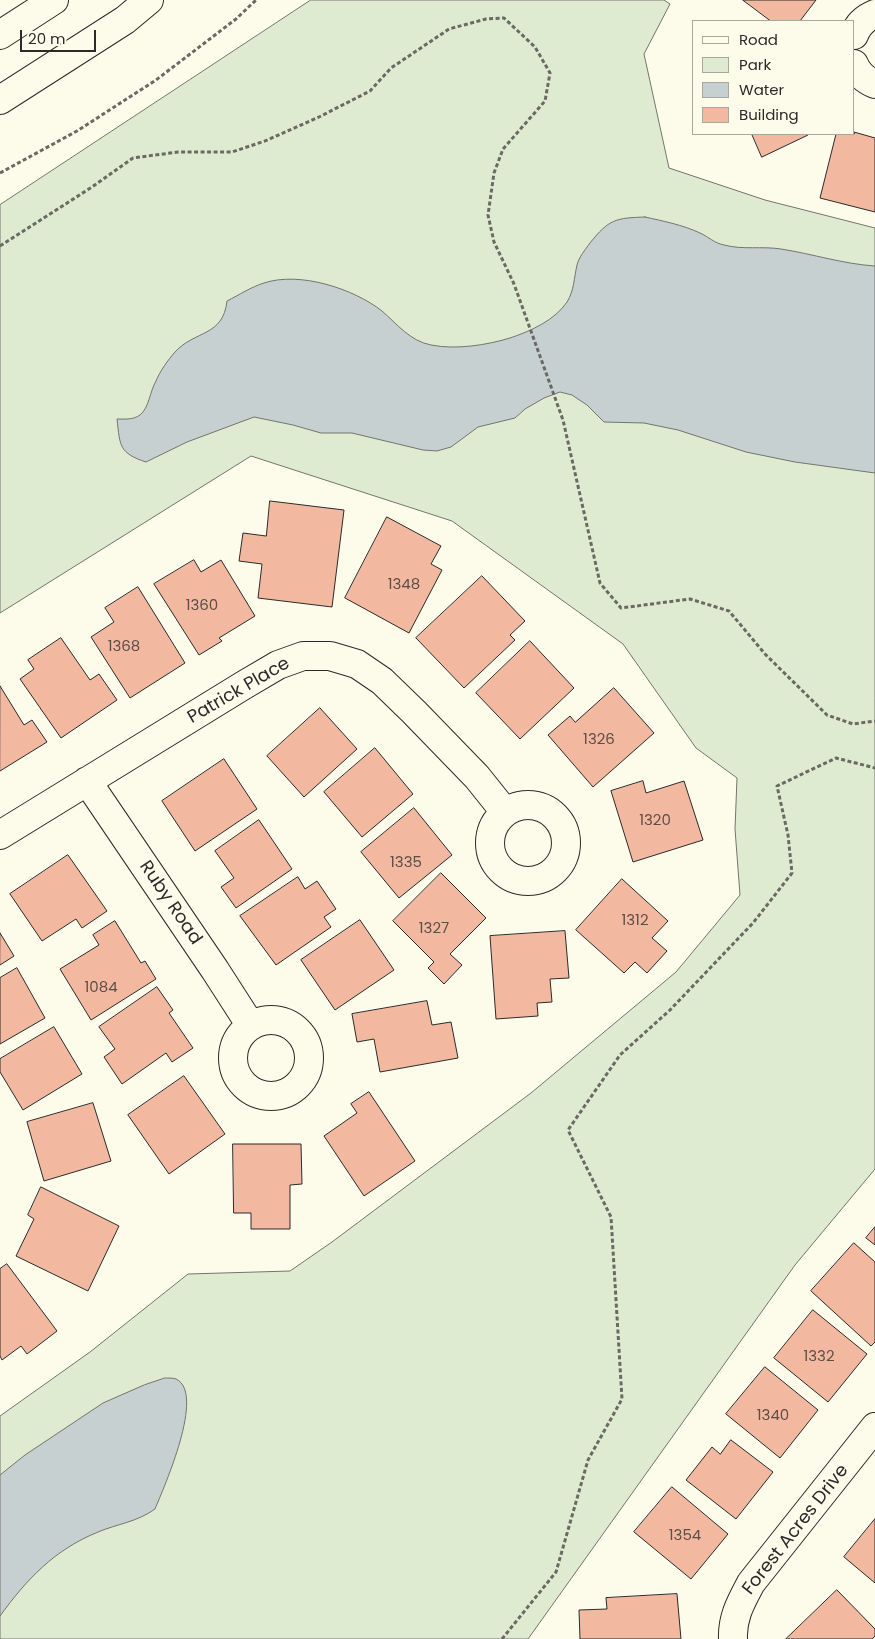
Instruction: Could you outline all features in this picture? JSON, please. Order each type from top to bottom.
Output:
[{"type":"street","points":[[0,35],[53,0]]},
{"type":"street","points":[[0,100],[125,20],[149,0]]},
{"type":"street","points":[[855,32],[867,17],[875,14]]},
{"type":"street","points":[[855,67],[867,81],[875,84]]},
{"type":"street","name":"Patrick Place","points":[[0,835],[278,665],[303,656],[330,656],[357,664],[382,681],[477,777],[505,812]]},
{"type":"street","name":"Ruby Road","points":[[88,782],[204,954],[250,1026]]},
{"type":"street","name":"Forest Acres Drive","points":[[733,1639],[732,1626],[739,1605],[751,1583],[875,1427]]},
{"type":"path","points":[[0,173],[77,132],[156,80],[236,19],[256,0]]},
{"type":"path","points":[[0,246],[92,187],[133,158],[178,152],[232,152],[265,141],[319,117],[370,91],[391,68],[449,29],[486,19],[504,18],[535,46],[550,73],[545,101],[503,149],[494,173],[488,215],[494,242],[514,284],[563,420],[600,583],[620,608],[690,599],[729,611],[765,654],[827,714],[853,724],[875,721]]},
{"type":"path","points":[[502,1639],[556,1572],[588,1460],[622,1399],[610,1217],[568,1130],[620,1055],[670,1010],[747,930],[792,873],[788,834],[777,786],[836,758],[875,768]]},
{"type":"green space","points":[[311,0],[664,0],[670,4],[644,54],[669,168],[765,200],[875,228],[875,1169],[795,1265],[528,1639],[0,1639],[0,1416],[90,1352],[188,1274],[290,1271],[332,1242],[531,1093],[676,972],[740,895],[735,829],[737,778],[696,748],[623,644],[452,521],[251,456],[0,613],[0,205]]},
{"type":"water","points":[[645,217],[687,228],[724,245],[781,249],[875,266],[875,473],[795,462],[746,452],[678,430],[644,423],[604,422],[587,405],[572,395],[560,392],[544,398],[525,409],[515,418],[478,427],[451,447],[437,451],[423,450],[352,433],[321,433],[254,417],[187,442],[146,462],[126,452],[120,442],[117,419],[132,418],[140,415],[145,408],[160,373],[175,352],[183,345],[214,327],[224,313],[227,301],[254,287],[278,280],[294,279],[326,284],[342,289],[370,303],[410,336],[423,343],[451,347],[481,345],[526,332],[556,314],[569,298],[579,259],[597,235],[614,221]]},
{"type":"water","points":[[165,1378],[176,1379],[184,1388],[187,1402],[185,1420],[174,1462],[155,1509],[134,1520],[82,1539],[68,1548],[31,1578],[0,1616],[0,1475],[25,1455],[103,1403]]},
{"type":"building","points":[[743,0],[816,0],[801,20],[770,20]]},
{"type":"building","points":[[855,132],[875,138],[875,212],[820,198],[836,135],[855,135]]},
{"type":"building","points":[[752,135],[808,135],[762,157]]},
{"type":"building","points":[[270,501],[344,510],[332,607],[258,598],[262,564],[239,561],[243,533],[266,536]]},
{"type":"building","points":[[387,517],[441,546],[431,564],[442,570],[409,633],[345,598]]},
{"type":"building","points":[[194,560],[201,572],[221,560],[255,616],[219,638],[222,641],[199,655],[154,584]]},
{"type":"building","points":[[482,576],[525,621],[510,635],[515,640],[464,688],[416,638]]},
{"type":"building","points":[[138,587],[185,663],[130,698],[91,637],[114,622],[105,608]]},
{"type":"building","points":[[61,638],[90,680],[99,674],[117,700],[61,738],[20,679],[34,669],[28,660]]},
{"type":"building","points":[[530,641],[574,688],[520,739],[476,693]]},
{"type":"building","points":[[0,686],[24,725],[32,720],[47,742],[0,771]]},
{"type":"building","points":[[614,688],[654,733],[593,787],[548,735],[570,716],[575,722]]},
{"type":"building","points":[[320,708],[357,749],[304,797],[267,756]]},
{"type":"building","points":[[375,748],[413,794],[362,837],[324,792]]},
{"type":"building","points":[[224,759],[257,809],[195,851],[162,801]]},
{"type":"building","points":[[643,781],[646,793],[684,781],[703,840],[633,862],[611,791]]},
{"type":"building","points":[[414,808],[452,855],[399,898],[361,852]]},
{"type":"building","points":[[259,820],[292,869],[236,908],[221,887],[234,878],[215,851]]},
{"type":"building","points":[[68,855],[107,911],[82,928],[76,919],[42,941],[10,894]]},
{"type":"building","points":[[441,873],[486,918],[450,954],[462,965],[444,984],[428,968],[434,962],[393,921]]},
{"type":"building","points":[[298,877],[305,889],[317,881],[336,909],[324,917],[331,927],[276,965],[240,916]]},
{"type":"building","points":[[622,879],[668,921],[652,938],[667,951],[647,973],[635,962],[624,973],[576,930]]},
{"type":"building","points":[[360,920],[394,970],[335,1010],[301,960]]},
{"type":"building","points":[[115,921],[141,963],[145,961],[156,979],[91,1020],[60,969],[99,945],[93,935]]},
{"type":"building","points":[[565,931],[569,978],[550,979],[552,1002],[537,1003],[538,1016],[496,1019],[490,936]]},
{"type":"building","points":[[0,933],[14,956],[0,965]]},
{"type":"building","points":[[17,968],[45,1018],[0,1044],[0,978]]},
{"type":"building","points":[[157,987],[173,1010],[169,1013],[193,1048],[172,1062],[166,1053],[122,1084],[104,1057],[115,1049],[99,1027]]},
{"type":"building","points":[[427,1001],[432,1025],[451,1022],[458,1058],[380,1072],[374,1039],[357,1042],[352,1014]]},
{"type":"building","points":[[54,1027],[82,1074],[23,1110],[0,1072],[0,1059]]},
{"type":"building","points":[[184,1076],[225,1134],[169,1174],[128,1115]]},
{"type":"building","points":[[369,1092],[415,1161],[364,1196],[324,1136],[357,1113],[351,1104]]},
{"type":"building","points":[[93,1103],[111,1161],[44,1181],[27,1122]]},
{"type":"building","points":[[233,1144],[301,1144],[302,1184],[290,1185],[290,1229],[251,1229],[251,1213],[234,1213]]},
{"type":"building","points":[[41,1187],[119,1226],[88,1291],[16,1256],[34,1219],[28,1215]]},
{"type":"building","points":[[875,1227],[875,1245],[866,1238]]},
{"type":"building","points":[[854,1243],[875,1262],[875,1342],[871,1346],[811,1291]]},
{"type":"building","points":[[7,1264],[57,1331],[27,1354],[21,1346],[2,1360],[0,1356],[0,1269]]},
{"type":"building","points":[[813,1310],[867,1354],[828,1402],[774,1358]]},
{"type":"building","points":[[765,1367],[818,1410],[780,1458],[726,1414]]},
{"type":"building","points":[[731,1440],[773,1472],[736,1519],[686,1480],[712,1447],[720,1454]]},
{"type":"building","points":[[672,1487],[728,1534],[691,1579],[634,1532]]},
{"type":"building","points":[[875,1519],[875,1583],[844,1557]]},
{"type":"building","points":[[837,1590],[875,1629],[875,1636],[872,1639],[786,1639]]},
{"type":"building","points":[[677,1594],[681,1639],[580,1639],[579,1610],[607,1609],[606,1598]]}]
